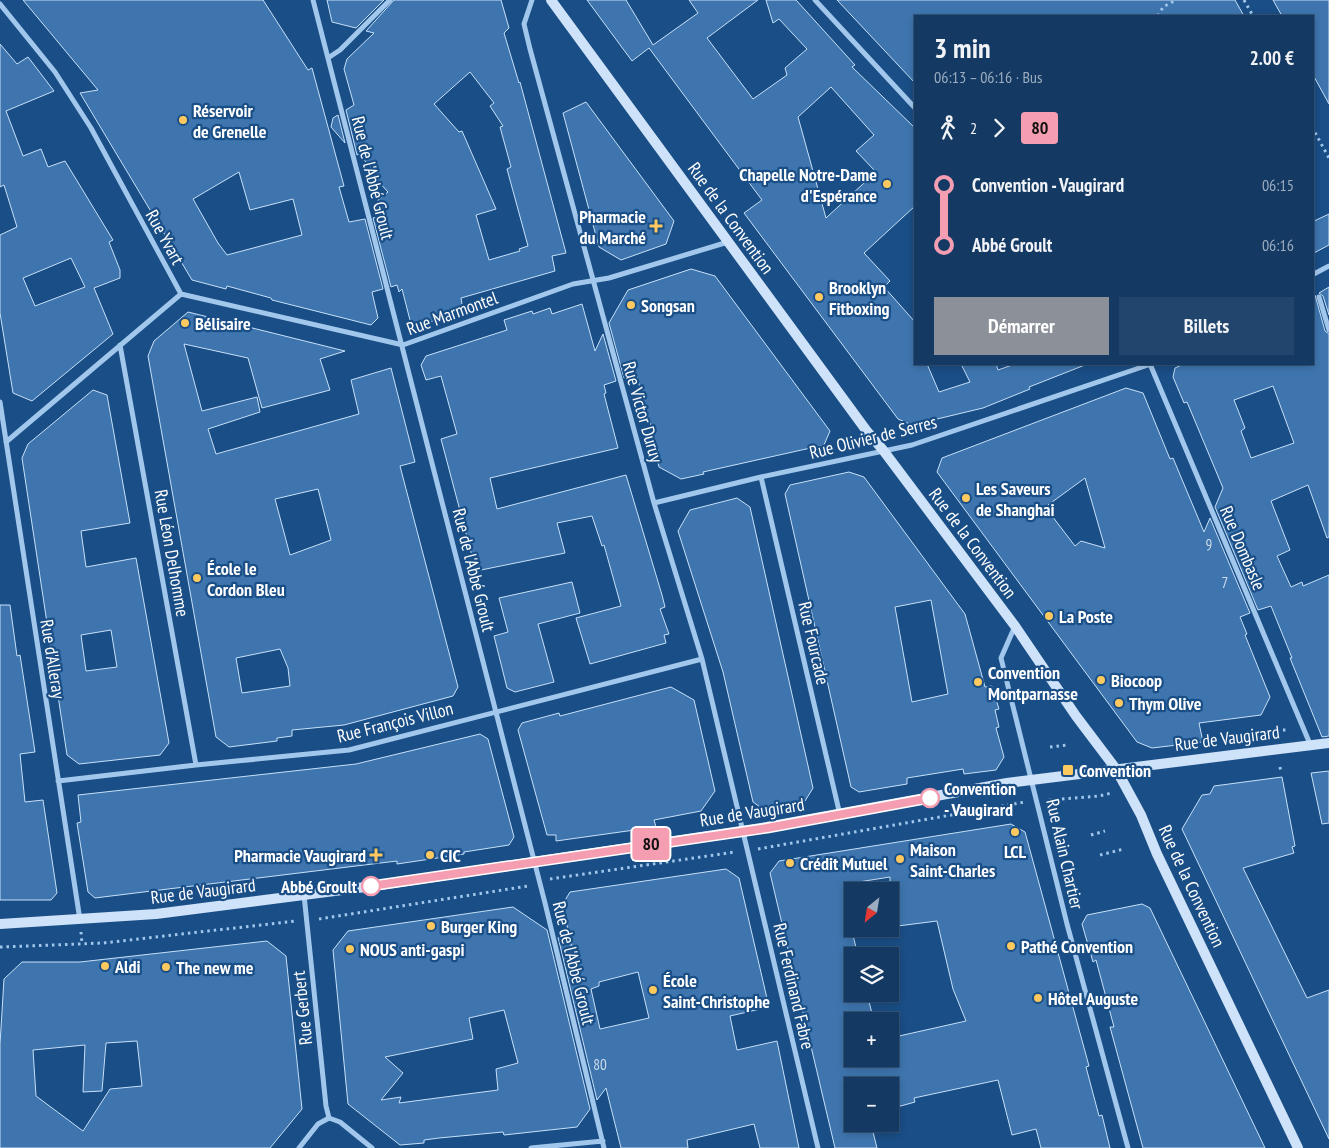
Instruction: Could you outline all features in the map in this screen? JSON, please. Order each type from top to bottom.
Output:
[{"type":"main road","name":"Rue de la Convention","points":[[551,0],[866,430],[1015,626],[1076,716],[1116,769],[1141,815],[1157,854],[1298,1148]]},
{"type":"main road","name":"Rue de Vaugirard","points":[[0,924],[156,914],[304,895],[840,815],[1033,780],[1329,742]]},
{"type":"street","name":"Rue de l'Abbé Groult","points":[[313,0],[540,883],[604,1148]]},
{"type":"street","points":[[328,58],[340,50],[390,0]]},
{"type":"street","name":"Rue Victor Duruy","points":[[532,0],[524,24],[530,49],[654,503],[702,659],[743,830]]},
{"type":"street","points":[[815,0],[914,107]]},
{"type":"street","name":"Rue Yvart","points":[[0,4],[55,72],[91,128],[181,294]]},
{"type":"street","name":"Rue Marmontel","points":[[181,294],[403,345],[572,284],[593,281],[728,242]]},
{"type":"street","points":[[1314,274],[1329,266]]},
{"type":"street","points":[[6,442],[181,294]]},
{"type":"street","points":[[1319,297],[1329,330]]},
{"type":"street","name":"Rue Léon Delhomme","points":[[120,345],[196,765]]},
{"type":"street","name":"Rue Olivier de Serres","points":[[654,503],[762,477],[912,445],[1147,365]]},
{"type":"street","name":"Rue Dombasle","points":[[1150,365],[1310,744]]},
{"type":"street","name":"Rue d'Alleray","points":[[0,402],[80,920]]},
{"type":"street","name":"Rue Fourcade","points":[[762,477],[840,815]]},
{"type":"street","name":"Rue Alain Chartier","points":[[1015,626],[1001,658],[1033,780],[1067,924],[1128,1148]]},
{"type":"street","name":"Rue François Villon","points":[[58,782],[196,765],[349,750],[702,659]]},
{"type":"street","name":"Rue Ferdinand Fabre","points":[[743,830],[818,1148]]},
{"type":"street","name":"Rue Gerbert","points":[[304,895],[326,1106],[330,1118]]},
{"type":"street","points":[[299,1148],[318,1124],[330,1118],[340,1122],[372,1148]]},
{"type":"street","points":[[531,1148],[603,1141]]},
{"type":"path","points":[[1159,15],[1163,7],[1176,0]]},
{"type":"path","points":[[1244,0],[1252,15]]},
{"type":"path","points":[[1314,131],[1329,158]]},
{"type":"path","points":[[1050,747],[1067,745]]},
{"type":"path","points":[[1280,767],[1281,773]]},
{"type":"path","name":"Rue de Vaugirard","points":[[0,947],[103,943],[307,920],[515,889],[558,876],[748,850],[1038,801],[1099,796],[1126,789]]},
{"type":"path","points":[[1091,835],[1105,831]]},
{"type":"path","points":[[1100,855],[1124,849]]},
{"type":"building","points":[[23,0],[263,0],[308,70],[312,68],[344,186],[339,187],[349,222],[365,219],[383,289],[372,292],[378,318],[371,325],[272,300],[271,298],[227,286],[226,289],[192,280],[80,93],[98,90]],"holes":[[[239,172],[250,210],[293,199],[302,235],[227,255],[193,199]]]},
{"type":"building","points":[[327,0],[384,0],[356,28],[332,22]]},
{"type":"building","points":[[394,0],[501,0],[509,28],[504,33],[520,82],[566,253],[552,256],[555,271],[461,298],[463,311],[412,328],[402,289],[399,292],[397,285],[391,287],[373,218],[382,216],[378,200],[388,192],[377,180],[379,177],[359,154],[357,155],[346,110],[354,105],[344,69],[347,59],[374,33],[366,31]],"holes":[[[470,72],[494,103],[490,106],[503,126],[500,127],[511,167],[507,169],[528,246],[519,249],[520,251],[489,260],[476,215],[496,209],[462,131],[459,132],[434,104]]]},
{"type":"building","points":[[587,0],[626,0],[653,45],[698,13],[689,0],[758,0],[707,38],[753,99],[787,75],[785,68],[807,49],[779,19],[773,23],[766,0],[796,0],[855,65],[852,67],[914,127],[914,207],[864,253],[890,281],[884,287],[914,321],[914,365],[927,365],[939,392],[970,382],[962,365],[996,365],[998,370],[1012,365],[1085,365],[983,408],[912,425],[898,419],[744,213],[762,200],[649,48],[632,61]],"holes":[[[831,87],[874,135],[856,151],[876,172],[826,218],[798,117]]]},
{"type":"building","points":[[837,0],[1235,0],[1243,15],[914,15],[914,82]]},
{"type":"building","points":[[1273,0],[1329,0],[1329,104],[1314,77],[1314,15],[1281,15]]},
{"type":"building","points":[[0,44],[17,64],[28,57],[54,91],[6,111],[23,156],[41,149],[48,167],[65,161],[113,240],[109,242],[120,270],[120,278],[94,288],[113,334],[32,401],[13,393],[0,313],[0,235],[17,227],[4,185],[0,187]],"holes":[[[71,258],[85,287],[35,306],[23,278]]]},
{"type":"building","points":[[586,102],[674,221],[666,244],[621,260],[599,247],[563,113]]},
{"type":"building","points":[[338,115],[345,143],[331,127],[333,118]]},
{"type":"building","points":[[1329,214],[1329,245],[1314,253],[1314,221]]},
{"type":"building","points":[[691,269],[715,276],[830,431],[824,445],[703,472],[704,474],[681,479],[659,467],[656,454],[659,454],[636,374],[624,378],[609,323],[628,290]]},
{"type":"building","points":[[1329,287],[1329,315],[1323,296],[1319,293]]},
{"type":"building","points":[[1315,295],[1325,331],[1329,334],[1329,537],[1327,538],[1308,485],[1271,501],[1290,550],[1277,556],[1291,587],[1302,582],[1303,586],[1329,575],[1329,736],[1322,737],[1271,606],[1258,610],[1215,507],[1223,488],[1187,402],[1184,403],[1173,377],[1175,368],[1182,365],[1314,365]],"holes":[[[1273,386],[1294,443],[1251,458],[1241,431],[1245,428],[1234,400]]]},
{"type":"building","points":[[582,304],[595,351],[603,334],[616,381],[604,385],[606,393],[604,394],[618,448],[490,478],[497,509],[626,475],[662,595],[665,607],[660,609],[669,634],[664,635],[666,643],[590,664],[576,618],[621,606],[604,545],[602,546],[592,516],[557,523],[565,553],[476,571],[441,439],[457,434],[441,376],[426,380],[421,365],[426,356],[507,330],[504,320],[532,311],[533,314],[550,308],[552,314]]},
{"type":"building","points":[[188,312],[345,351],[320,359],[330,390],[262,408],[248,358],[184,344],[202,411],[257,397],[260,412],[208,429],[216,454],[359,414],[351,380],[391,368],[415,462],[400,466],[458,687],[453,696],[344,725],[292,730],[292,736],[277,738],[277,741],[229,747],[216,737],[148,356],[154,341]],"holes":[[[318,489],[331,540],[290,555],[275,499]],[[280,649],[288,668],[290,686],[242,693],[236,658]]]},
{"type":"building","points":[[1126,388],[1143,393],[1170,459],[1173,458],[1204,532],[1210,518],[1250,613],[1240,617],[1247,634],[1245,635],[1270,697],[1261,715],[1199,723],[1203,742],[1152,748],[1137,742],[937,472],[942,458]],"holes":[[[1085,478],[1105,548],[1081,541],[1075,546],[1049,512],[1051,510],[1048,505]]]},
{"type":"building","points":[[93,390],[107,395],[130,523],[81,531],[86,567],[136,558],[169,743],[160,755],[79,764],[67,755],[22,458],[28,444]],"holes":[[[111,630],[117,667],[86,671],[81,635]]]},
{"type":"building","points":[[849,472],[864,477],[965,614],[985,687],[992,686],[999,709],[995,710],[999,727],[996,728],[1004,757],[996,770],[964,774],[963,769],[907,778],[907,784],[859,792],[851,787],[785,494],[790,485]],"holes":[[[931,600],[948,694],[912,702],[895,607]]]},
{"type":"building","points":[[737,498],[750,507],[813,788],[805,801],[760,807],[753,802],[723,672],[678,531],[690,510]]},
{"type":"building","points":[[572,582],[580,613],[538,624],[554,682],[515,692],[507,688],[494,636],[508,632],[499,598]]},
{"type":"building","points":[[0,605],[10,605],[17,656],[20,655],[35,752],[20,754],[25,802],[43,800],[57,893],[51,900],[0,900]]},
{"type":"building","points":[[671,687],[694,700],[715,791],[701,811],[654,820],[656,827],[556,841],[556,835],[547,835],[518,730],[522,723],[559,713],[560,716]]},
{"type":"building","points":[[480,734],[488,739],[514,837],[509,845],[397,864],[397,861],[95,898],[88,892],[77,823],[81,822],[78,795],[356,764]]},
{"type":"building","points":[[1329,771],[1329,823],[1322,824],[1311,773]]},
{"type":"building","points":[[1282,777],[1295,846],[1292,847],[1294,853],[1243,868],[1307,998],[1329,990],[1329,1139],[1182,829],[1202,795],[1210,794],[1214,786]]},
{"type":"building","points":[[1011,824],[1025,832],[1089,1066],[1086,1067],[1099,1116],[1102,1115],[1110,1148],[1041,1148],[1036,1129],[1012,1135],[998,1080],[914,1098],[915,1102],[899,1106],[899,1077],[844,1077],[844,1132],[873,1132],[877,1148],[835,1148],[770,873],[779,861]]},
{"type":"building","points":[[726,869],[739,878],[769,1007],[730,1016],[737,1050],[777,1041],[799,1148],[760,1148],[754,1124],[687,1140],[688,1148],[621,1148],[606,1088],[597,1100],[558,937],[572,946],[562,905],[570,892]],"holes":[[[638,972],[649,1018],[600,1029],[591,989],[599,986],[599,982]]]},
{"type":"building","points":[[1142,904],[1150,908],[1265,1148],[1143,1148],[1110,1027],[1114,1027],[1096,960],[1093,962],[1082,924],[1087,915]]},
{"type":"building","points":[[513,907],[547,930],[590,1109],[577,1127],[504,1135],[503,1132],[439,1138],[424,1140],[424,1143],[400,1145],[348,1104],[333,950],[348,931]],"holes":[[[504,1010],[518,1063],[496,1069],[498,1090],[399,1103],[401,1097],[381,1100],[403,1073],[385,1057],[473,1039],[469,1018]]]},
{"type":"building","points":[[267,941],[286,956],[302,1109],[270,1148],[0,1148],[0,1044],[4,979],[22,962],[80,962]],"holes":[[[137,1041],[142,1086],[110,1089],[83,1131],[36,1096],[33,1050],[85,1045],[83,1092],[102,1091],[106,1043]]]},
{"type":"bus line","name":"80","points":[[371,886],[767,828],[930,798]]},
{"type":"place","name":"Réservoir de Grenelle","points":[[183,120]]},
{"type":"place","name":"Chapelle Notre-Dame d'Espérance","points":[[887,184]]},
{"type":"place","name":"Pharmacie du Marché","points":[[656,226]]},
{"type":"place","name":"Brooklyn Fitboxing","points":[[819,297]]},
{"type":"place","name":"Songsan","points":[[631,305]]},
{"type":"place","name":"Bélisaire","points":[[185,323]]},
{"type":"place","name":"Les Saveurs de Shanghai","points":[[966,498]]},
{"type":"place","name":"École le Cordon Bleu","points":[[197,578]]},
{"type":"place","name":"La Poste","points":[[1049,616]]},
{"type":"place","name":"Biocoop","points":[[1101,680]]},
{"type":"place","name":"Convention Montparnasse","points":[[978,682]]},
{"type":"place","name":"Thym Olive","points":[[1119,703]]},
{"type":"place","name":"Convention","points":[[1068,770]]},
{"type":"place","name":"Convention - Vaugirard","points":[[930,798]]},
{"type":"place","name":"LCL","points":[[1015,832]]},
{"type":"place","name":"Pharmacie Vaugirard","points":[[376,855]]},
{"type":"place","name":"CIC","points":[[430,855]]},
{"type":"place","name":"Maison Saint-Charles","points":[[900,859]]},
{"type":"place","name":"Crédit Mutuel","points":[[790,863]]},
{"type":"place","name":"Abbé Groult","points":[[371,886]]},
{"type":"place","name":"Burger King","points":[[431,926]]},
{"type":"place","name":"Pathé Convention","points":[[1011,946]]},
{"type":"place","name":"NOUS anti-gaspi","points":[[350,949]]},
{"type":"place","name":"Aldi","points":[[105,966]]},
{"type":"place","name":"The new me","points":[[166,967]]},
{"type":"place","name":"École Saint-Christophe","points":[[653,990]]},
{"type":"place","name":"Hôtel Auguste","points":[[1038,998]]}]
